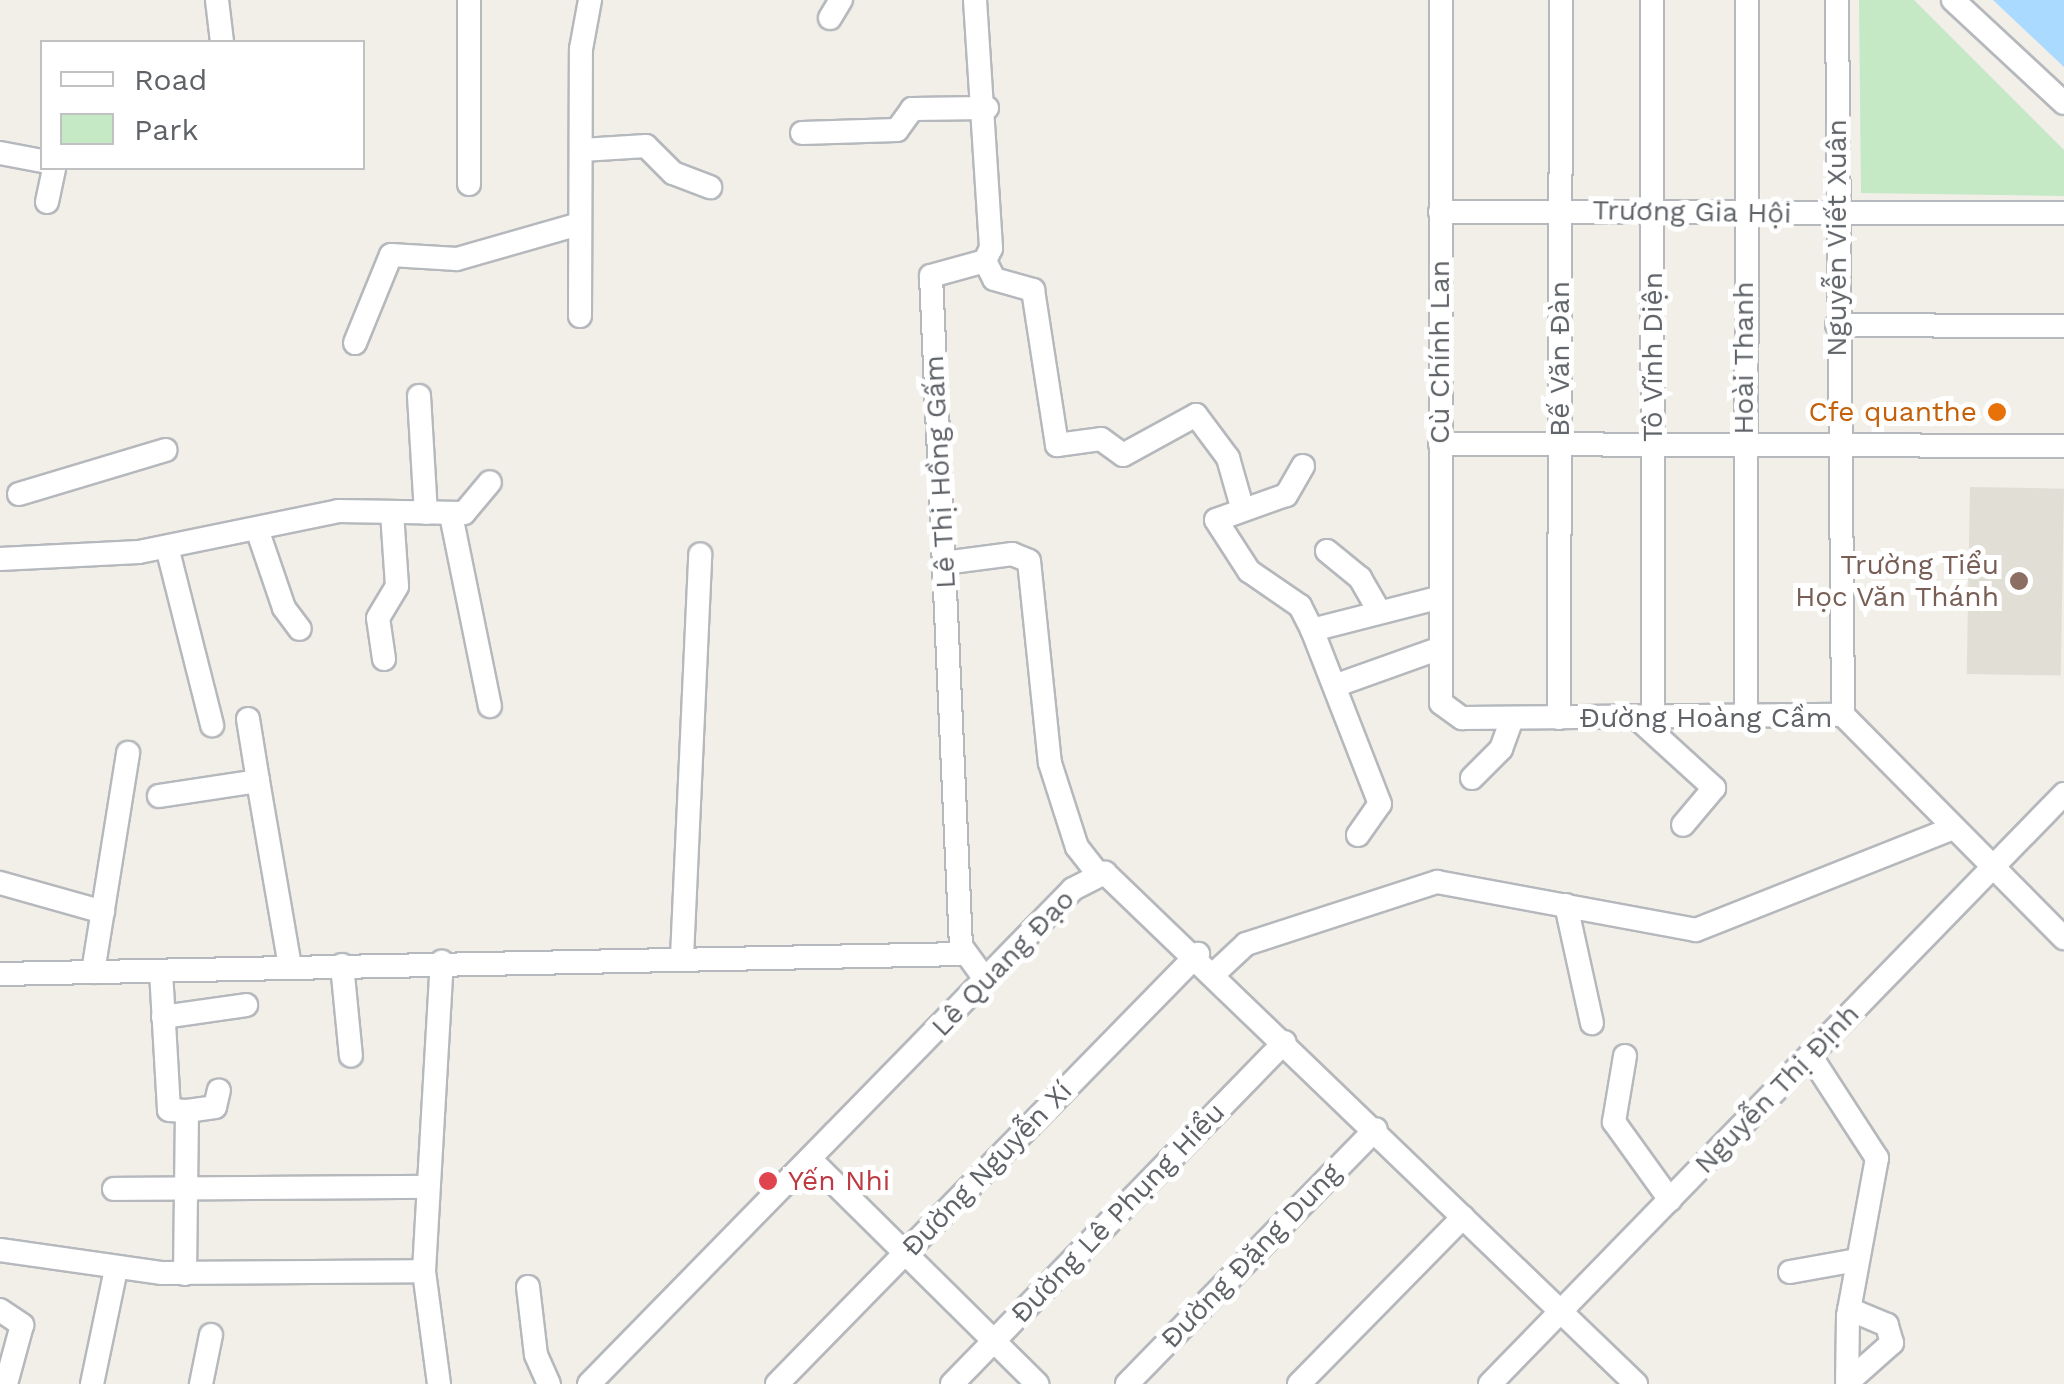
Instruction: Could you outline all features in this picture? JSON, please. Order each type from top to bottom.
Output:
[{"type":"street","points":[[217,0],[222,40]]},
{"type":"street","points":[[469,0],[469,184]]},
{"type":"street","points":[[580,316],[579,224],[590,0]]},
{"type":"street","points":[[975,0],[987,108],[985,261],[994,279],[1032,290],[1057,445],[1101,440],[1123,455],[1196,416],[1228,458],[1242,507]]},
{"type":"street","name":"Cù Chính Lan","points":[[1441,0],[1438,598],[1441,703]]},
{"type":"street","name":"Bế Văn Đàn","points":[[1558,718],[1561,0]]},
{"type":"street","name":"Tô Vĩnh Diện","points":[[1644,715],[1653,448],[1652,0]]},
{"type":"street","name":"Hoài Thanh","points":[[1746,716],[1747,0]]},
{"type":"street","name":"Nguyễn Viết Xuân","points":[[1837,0],[1836,448],[1843,715]]},
{"type":"street","points":[[1954,0],[2064,103]]},
{"type":"street","points":[[802,133],[897,130],[912,109],[987,108]]},
{"type":"street","points":[[582,150],[646,146],[673,173],[710,187]]},
{"type":"street","points":[[0,153],[40,161]]},
{"type":"street","points":[[47,202],[54,170]]},
{"type":"street","name":"Trương Gia Hội","points":[[1440,212],[2064,213]]},
{"type":"street","points":[[355,343],[391,255],[457,259],[579,224]]},
{"type":"street","name":"Lê Thị Hồng Gấm","points":[[963,954],[931,276],[985,261]]},
{"type":"street","points":[[1837,325],[2064,326]]},
{"type":"street","points":[[419,396],[426,513]]},
{"type":"street","points":[[1440,444],[1560,448],[2064,446]]},
{"type":"street","points":[[18,494],[166,450]]},
{"type":"street","points":[[1303,466],[1286,495],[1221,513],[1221,532],[1312,630],[1340,684],[1380,804],[1358,835]]},
{"type":"street","points":[[0,558],[167,547],[257,529],[285,516],[464,513],[490,482]]},
{"type":"street","points":[[384,660],[378,618],[397,586],[392,512]]},
{"type":"street","points":[[451,515],[490,706]]},
{"type":"street","points":[[257,529],[300,628]]},
{"type":"street","points":[[167,547],[212,725]]},
{"type":"street","points":[[1326,551],[1360,578],[1378,611]]},
{"type":"street","points":[[682,957],[700,554]]},
{"type":"street","points":[[944,563],[1012,554],[1028,561],[1050,763],[1077,847],[1098,874]]},
{"type":"street","points":[[1312,630],[1438,598]]},
{"type":"street","points":[[1340,684],[1438,649]]},
{"type":"street","name":"Đường Hoàng Cầm","points":[[1441,703],[1462,718],[1843,715],[1951,829],[2064,938]]},
{"type":"street","points":[[1644,715],[1714,788],[1683,825]]},
{"type":"street","points":[[248,719],[290,966]]},
{"type":"street","points":[[1472,778],[1501,749],[1512,719]]},
{"type":"street","points":[[93,972],[128,753]]},
{"type":"street","points":[[159,796],[258,781]]},
{"type":"street","name":"Nguyễn Thị Định","points":[[1490,1384],[2064,794]]},
{"type":"street","points":[[1216,972],[1246,944],[1437,882],[1696,930],[1951,829]]},
{"type":"street","name":"Lê Quang Đạo","points":[[589,1384],[984,979],[1098,874],[1118,878],[1636,1384]]},
{"type":"street","points":[[0,884],[103,912]]},
{"type":"street","points":[[1566,905],[1592,1023]]},
{"type":"street","points":[[0,974],[963,954],[984,979]]},
{"type":"street","name":"Đường Nguyễn Xí","points":[[777,1384],[1198,954]]},
{"type":"street","points":[[439,1384],[424,1271],[442,962]]},
{"type":"street","points":[[342,966],[351,1056]]},
{"type":"street","points":[[161,971],[170,1110],[215,1107],[219,1090]]},
{"type":"street","points":[[163,1017],[246,1005]]},
{"type":"street","name":"Đường Lê Phụng Hiểu","points":[[952,1384],[1285,1042]]},
{"type":"street","points":[[1810,1055],[1876,1158],[1849,1309],[1848,1383]]},
{"type":"street","points":[[1625,1056],[1614,1122],[1670,1200]]},
{"type":"street","points":[[185,1274],[187,1111]]},
{"type":"street","name":"Đường Đặng Dung","points":[[1127,1384],[1376,1129]]},
{"type":"street","points":[[810,1160],[1037,1384]]},
{"type":"street","points":[[114,1189],[186,1192],[427,1186]]},
{"type":"street","points":[[1300,1384],[1463,1218]]},
{"type":"street","points":[[0,1250],[116,1269],[185,1274],[424,1271]]},
{"type":"street","points":[[1790,1272],[1857,1260]]},
{"type":"street","points":[[92,1384],[116,1269]]},
{"type":"street","points":[[528,1287],[536,1356],[549,1384]]},
{"type":"street","points":[[1848,1383],[1892,1342],[1887,1325],[1849,1309]]},
{"type":"street","points":[[0,1310],[22,1325],[6,1384]]},
{"type":"street","points":[[200,1384],[211,1335]]},
{"type":"shaded area","name":"Trường Tiểu Học Văn Thánh","points":[[1970,487],[2064,489],[2061,676],[1967,674]]},
{"type":"green space","points":[[1859,0],[1914,0],[2064,150],[2064,196],[1861,193]]},
{"type":"water","points":[[1993,0],[2064,0],[2064,67]]},
{"type":"place","name":"Cfe quanthe","points":[[1997,412]]},
{"type":"place","name":"Trường Tiểu Học Văn Thánh","points":[[2019,581]]},
{"type":"place","name":"Yến Nhi","points":[[768,1181]]}]
